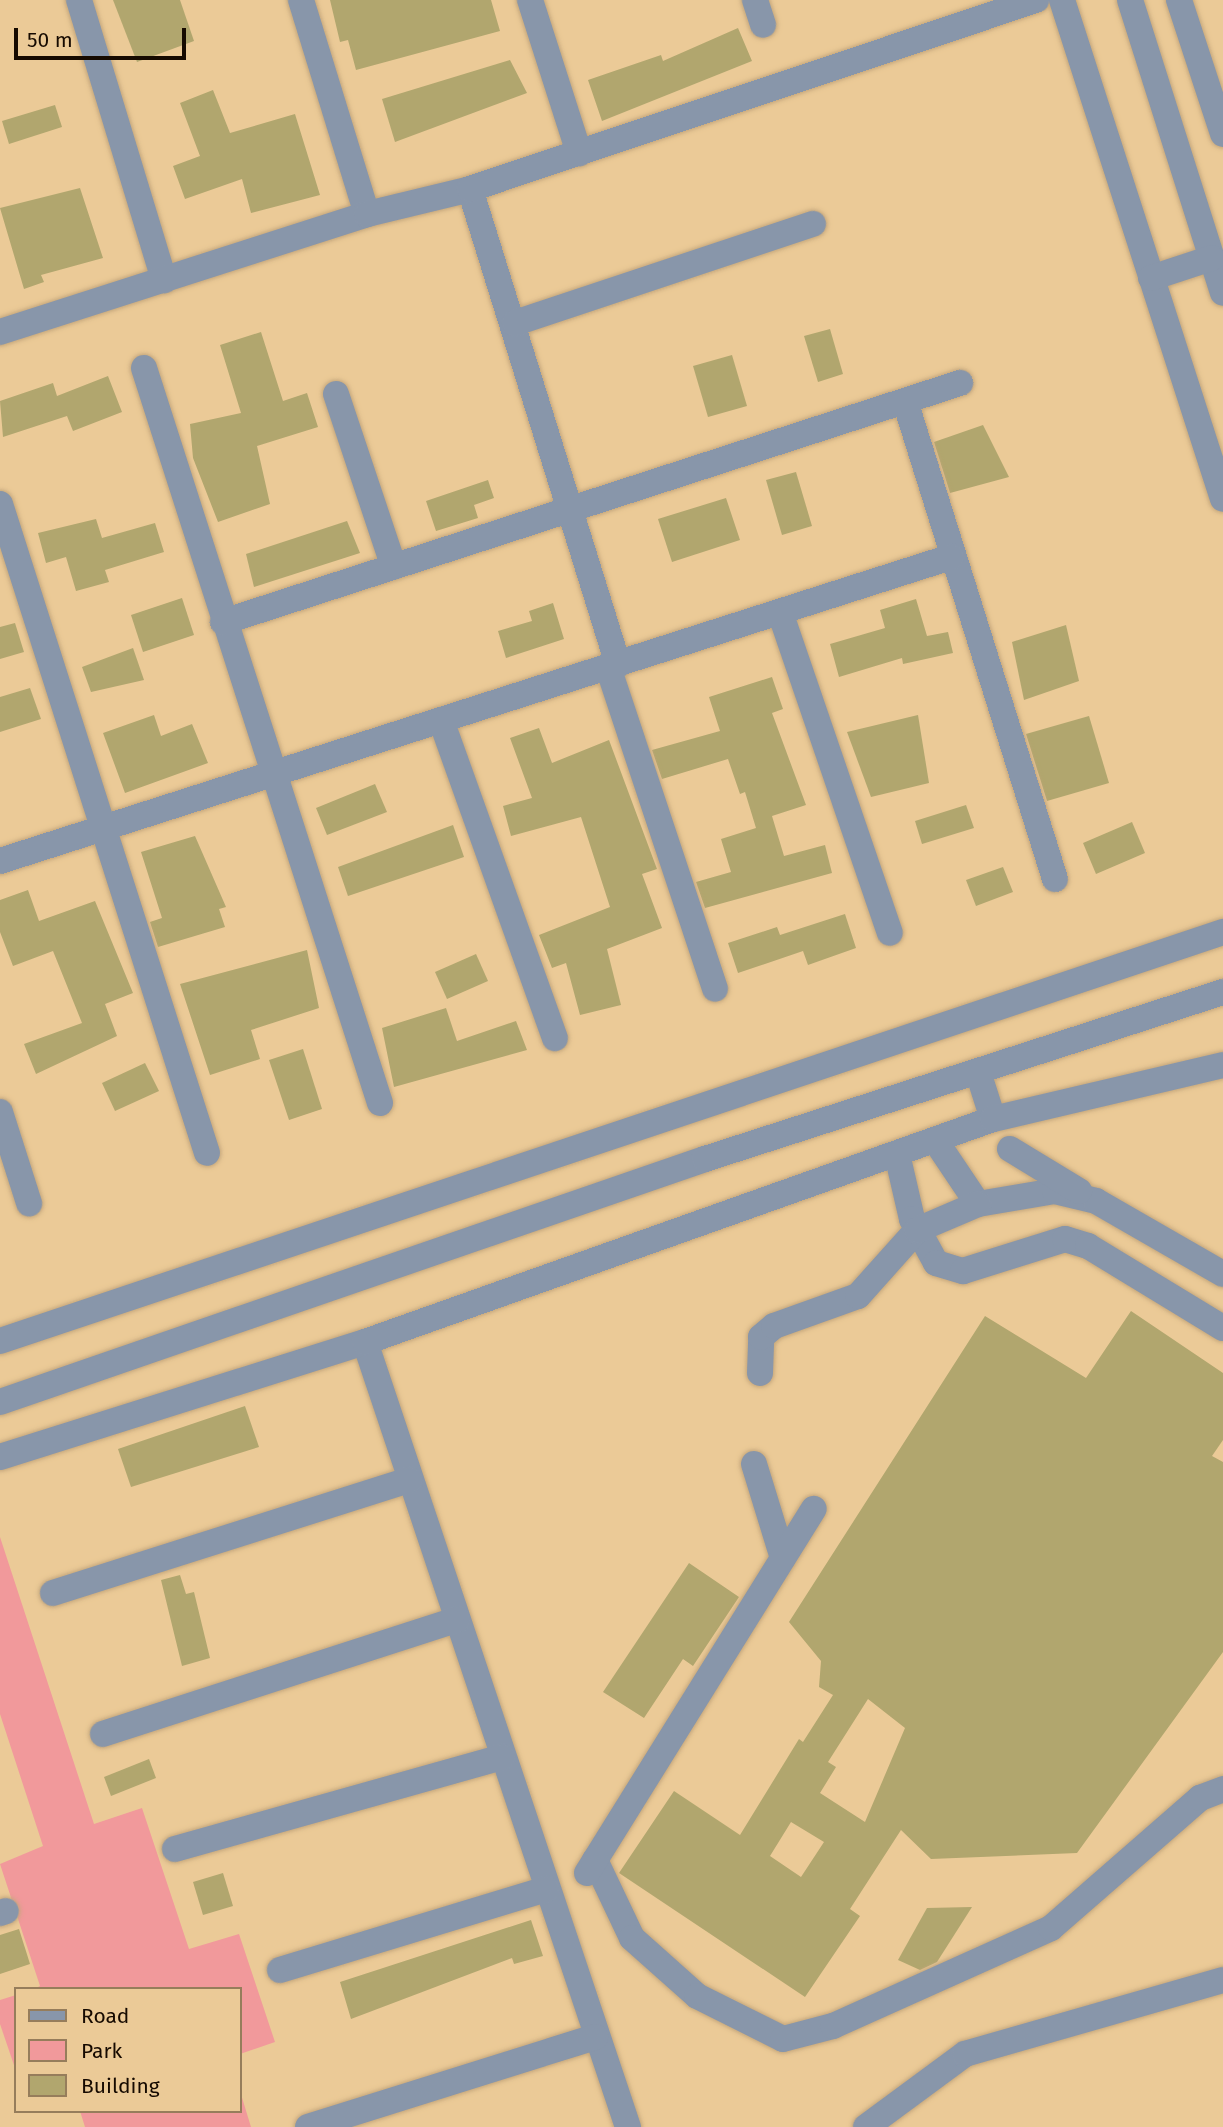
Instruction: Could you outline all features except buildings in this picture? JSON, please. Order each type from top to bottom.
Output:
[{"type":"street","points":[[79,0],[164,280]]},
{"type":"street","points":[[301,0],[367,214]]},
{"type":"street","points":[[530,0],[579,152]]},
{"type":"street","points":[[0,332],[367,214],[470,189],[1036,0]]},
{"type":"street","points":[[1062,0],[1223,499]]},
{"type":"street","points":[[1130,0],[1223,293]]},
{"type":"street","points":[[1179,0],[1223,134]]},
{"type":"street","points":[[470,189],[516,323],[572,510],[613,665],[715,989]]},
{"type":"street","points":[[516,323],[813,224]]},
{"type":"street","points":[[1151,278],[1212,258]]},
{"type":"street","points":[[144,368],[270,775],[380,1103]]},
{"type":"street","points":[[223,622],[960,383]]},
{"type":"street","points":[[336,394],[394,567]]},
{"type":"street","points":[[905,401],[951,557],[1055,879]]},
{"type":"street","points":[[0,504],[100,829],[207,1153]]},
{"type":"street","points":[[0,860],[951,557]]},
{"type":"street","points":[[780,612],[890,933]]},
{"type":"street","points":[[440,720],[555,1038]]},
{"type":"street","points":[[0,1341],[1223,932]]},
{"type":"street","points":[[0,1402],[1223,992]]},
{"type":"street","points":[[0,1457],[365,1342],[993,1119],[1223,1065]]},
{"type":"street","points":[[978,1072],[993,1119]]},
{"type":"street","points":[[0,1112],[29,1203]]},
{"type":"street","points":[[935,1140],[978,1205]]},
{"type":"street","points":[[1010,1149],[1223,1274]]},
{"type":"street","points":[[897,1154],[917,1230],[936,1263],[962,1271],[1045,1243],[1065,1239],[1088,1246],[1223,1328]]},
{"type":"street","points":[[760,1373],[761,1337],[858,1296],[917,1230],[978,1205],[1055,1191],[1096,1201]]},
{"type":"street","points":[[365,1342],[594,2037],[628,2127]]},
{"type":"street","points":[[754,1464],[783,1558]]},
{"type":"street","points":[[53,1593],[410,1480]]},
{"type":"street","points":[[814,1509],[591,1867],[632,1938],[697,1996],[783,2039],[833,2026],[1051,1928],[1200,1798],[1223,1789]]},
{"type":"street","points":[[103,1734],[457,1620]]},
{"type":"street","points":[[175,1849],[502,1757]]},
{"type":"street","points":[[280,1970],[546,1889]]},
{"type":"street","points":[[873,2125],[965,2054],[1223,1980]]},
{"type":"street","points":[[308,2127],[594,2037]]},
{"type":"green space","points":[[0,1537],[94,1824],[142,1808],[189,1949],[239,1934],[275,2042],[242,2053],[242,1987],[38,1987],[40,1986],[0,1864],[43,1846],[0,1714]]},
{"type":"green space","points":[[14,1996],[14,2065],[0,2024],[0,2000]]},
{"type":"green space","points":[[242,2098],[251,2127],[85,2127],[81,2113],[242,2113]]}]
